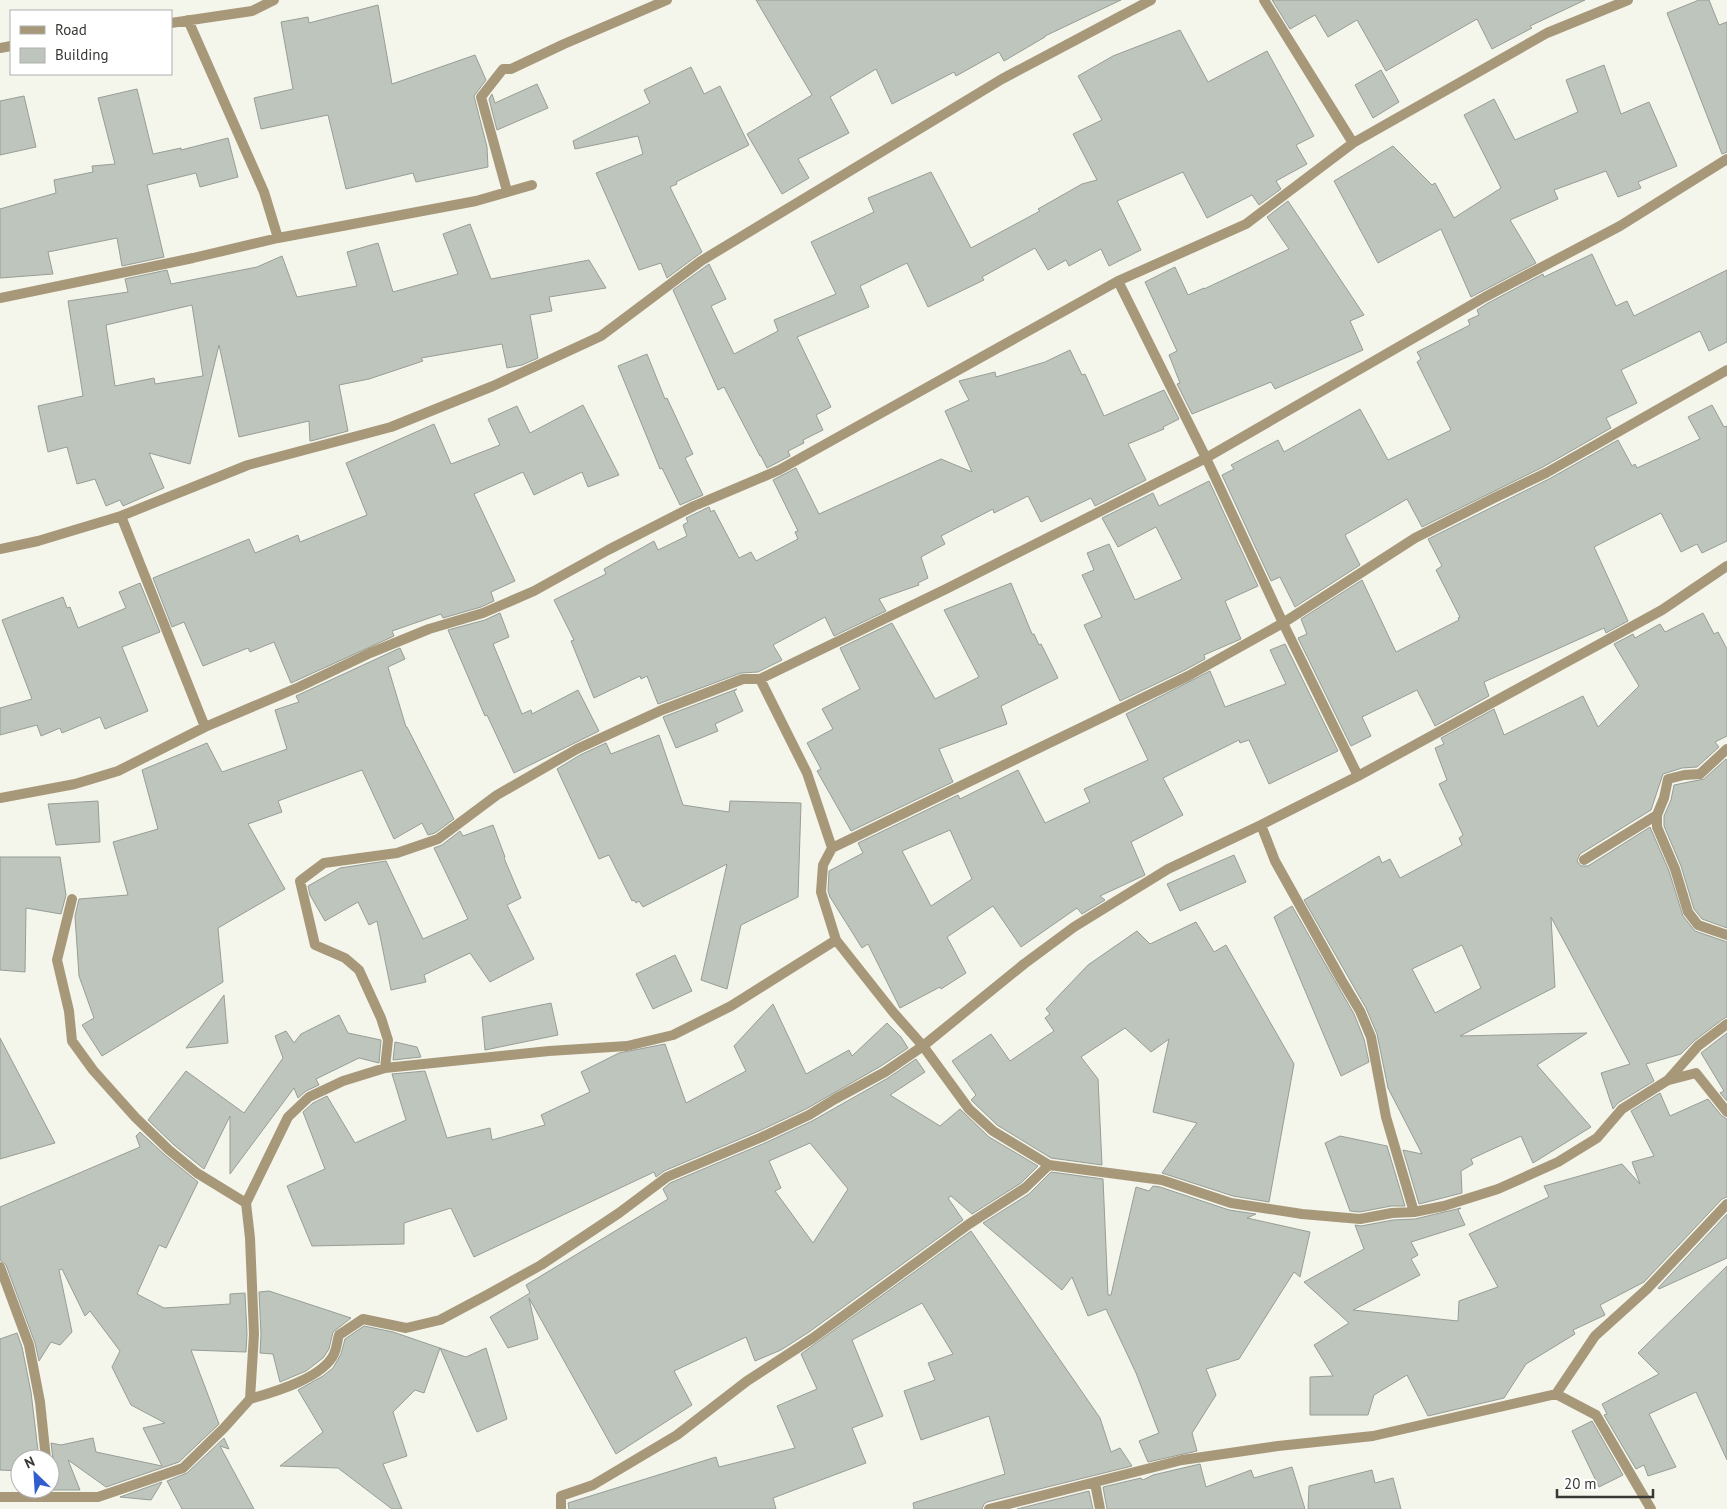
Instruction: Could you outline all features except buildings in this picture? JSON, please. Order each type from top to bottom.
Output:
[{"type":"street","points":[[172,23],[252,11],[274,0]]},
{"type":"street","points":[[507,191],[481,97],[492,81],[503,69],[512,69],[564,44],[667,0]]},
{"type":"street","points":[[0,549],[38,541],[121,516],[248,465],[391,427],[493,386],[602,336],[710,256],[1002,79],[1151,0]]},
{"type":"street","points":[[1264,0],[1353,143]]},
{"type":"street","points":[[0,798],[75,784],[118,771],[206,727],[299,687],[378,649],[429,629],[483,613],[534,592],[608,550],[694,506],[779,470],[1118,281],[1246,224],[1353,143],[1547,33],[1628,0]]},
{"type":"street","points":[[188,20],[264,192],[278,238]]},
{"type":"street","points":[[384,1068],[388,1040],[381,1018],[358,970],[345,958],[315,945],[300,881],[324,862],[397,853],[438,839],[497,795],[577,749],[662,710],[743,680],[760,679],[946,589],[1206,458],[1485,297],[1620,226],[1727,158]]},
{"type":"street","points":[[0,298],[193,258],[278,238],[476,201],[532,185]]},
{"type":"street","points":[[1118,281],[1206,458],[1283,624],[1358,776]]},
{"type":"street","points":[[1727,370],[1546,473],[1415,538],[1283,624],[1179,680],[832,848],[823,865],[821,892],[836,940],[893,1012],[923,1046],[969,1110],[993,1130],[1049,1164],[1162,1180],[1232,1203],[1302,1214],[1360,1219],[1444,1206],[1498,1189],[1558,1162],[1597,1138],[1622,1109],[1668,1080],[1698,1046],[1727,1024]]},
{"type":"street","points":[[121,516],[206,727]]},
{"type":"street","points":[[60,1494],[98,1497],[183,1468],[224,1428],[250,1399],[286,1388],[324,1368],[334,1354],[339,1335],[363,1319],[406,1328],[440,1320],[541,1265],[619,1213],[666,1177],[809,1115],[885,1072],[923,1046],[1024,964],[1074,927],[1168,869],[1358,776],[1662,610],[1727,566]]},
{"type":"street","points":[[760,679],[807,773],[832,848]]},
{"type":"street","points":[[1727,749],[1700,774],[1668,779],[1664,798],[1657,815],[1657,827],[1675,869],[1688,912],[1698,925],[1725,936],[1727,935]]},
{"type":"street","points":[[1584,860],[1657,815]]},
{"type":"street","points":[[1261,825],[1275,860],[1360,1011],[1371,1037],[1386,1116],[1414,1212]]},
{"type":"street","points":[[72,899],[57,960],[70,1011],[72,1041],[94,1070],[135,1117],[169,1150],[197,1173],[246,1203]]},
{"type":"street","points":[[250,1399],[254,1334],[250,1238],[246,1203],[288,1117],[309,1097],[343,1081],[384,1068],[549,1051],[627,1046],[673,1034],[731,1006],[836,940]]},
{"type":"street","points":[[1668,1080],[1696,1073],[1727,1112]]},
{"type":"street","points":[[561,1509],[561,1496],[593,1486],[677,1435],[747,1381],[813,1338],[969,1224],[1025,1188],[1049,1164]]},
{"type":"street","points":[[1556,1394],[1595,1336],[1647,1289],[1727,1204]]},
{"type":"street","points":[[0,1267],[29,1345],[40,1402],[45,1449]]},
{"type":"street","points":[[989,1509],[1182,1460],[1278,1446],[1373,1436],[1556,1394],[1596,1416],[1651,1509]]},
{"type":"street","points":[[1095,1483],[1100,1509]]}]
